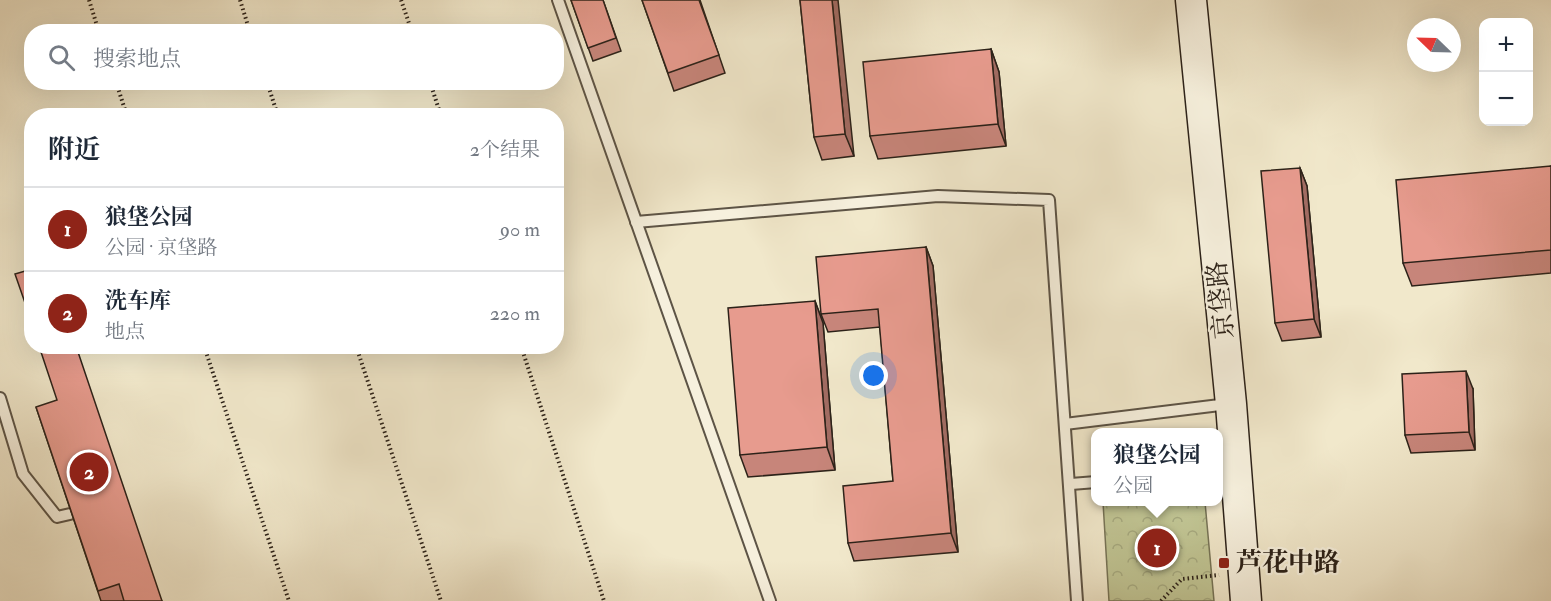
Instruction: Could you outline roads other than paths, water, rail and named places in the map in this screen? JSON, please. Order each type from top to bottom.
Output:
[{"type":"street","name":"京垡路","points":[[1191,0],[1231,404],[1231,468],[1245,587]]},
{"type":"lane","points":[[558,0],[770,601]]},
{"type":"lane","points":[[636,222],[938,196],[1049,200],[1071,484],[1077,601]]},
{"type":"lane","points":[[0,398],[23,474],[57,517],[70,513]]},
{"type":"lane","points":[[1065,424],[1231,404]]},
{"type":"lane","points":[[1071,484],[1091,482]]},
{"type":"place","name":"洗车库","points":[[89,472]]},
{"type":"place","name":"狼垡公园","points":[[1157,548]]},
{"type":"place","name":"芦花中路","points":[[1224,563]]}]
